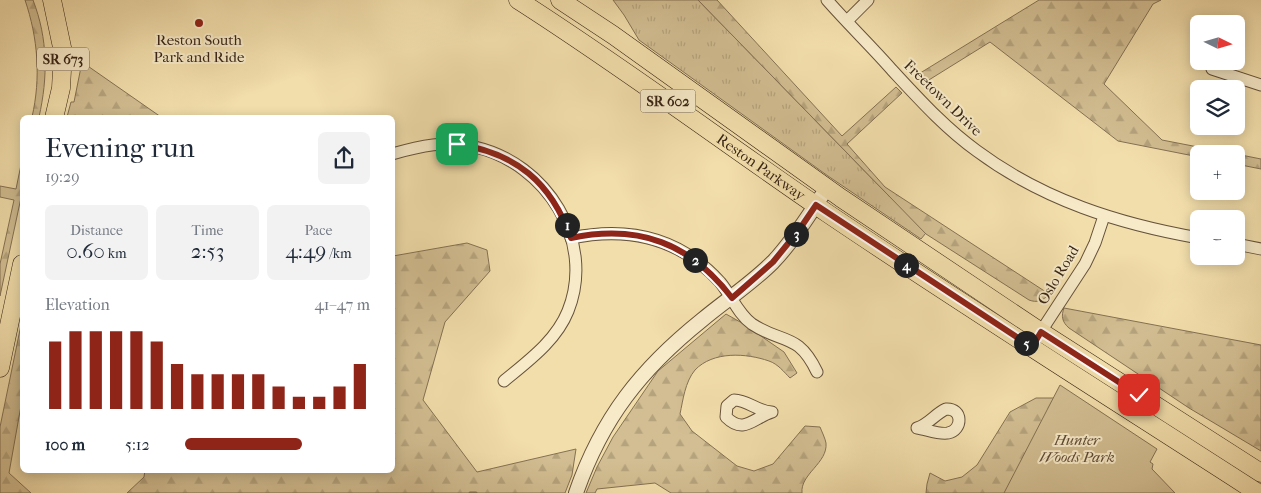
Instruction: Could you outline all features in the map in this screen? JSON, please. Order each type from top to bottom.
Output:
[{"type":"main road","name":"SR 673","points":[[52,0],[63,52],[60,88],[55,115]]},
{"type":"main road","name":"Reston Parkway","points":[[518,0],[590,46],[816,205],[1258,493]]},
{"type":"main road","name":"Reston Parkway","points":[[560,0],[621,40],[827,188],[1041,332],[1261,472]]},
{"type":"main road","points":[[0,368],[5,323],[20,278]]},
{"type":"street","name":"Freetown Drive","points":[[827,0],[932,113],[978,152],[1047,193],[1104,216],[1190,236]]},
{"type":"street","points":[[847,21],[868,0]]},
{"type":"street","points":[[1215,70],[1261,85]]},
{"type":"street","points":[[395,153],[422,146],[457,144],[475,147],[508,159],[523,168],[547,191],[566,222],[576,263],[575,279],[568,312],[552,337],[540,350],[504,381]]},
{"type":"street","points":[[576,493],[593,449],[610,418],[638,381],[680,338],[732,298],[773,262],[799,230],[827,188]]},
{"type":"street","name":"Oslo Road","points":[[1032,347],[1085,264],[1104,216]]},
{"type":"street","points":[[571,238],[605,233],[626,234],[662,241],[674,246],[707,269],[732,298],[744,318],[801,347],[808,355],[817,372]]},
{"type":"street","points":[[1245,245],[1261,248]]},
{"type":"green space","points":[[25,0],[33,0],[42,29],[45,58],[44,87],[39,115],[32,115],[37,88],[37,58]]},
{"type":"green space","points":[[613,0],[698,0],[884,191],[930,228],[921,239],[828,176],[639,40]]},
{"type":"green space","points":[[698,0],[717,0],[842,136],[896,87],[902,93],[847,144],[885,187],[1049,294],[1040,301],[1029,300],[926,234]]},
{"type":"green space","points":[[1039,0],[1161,0],[1153,4],[1104,84],[1162,140],[1190,145],[1190,155],[1118,141],[990,42],[924,83],[917,75]]},
{"type":"green space","points":[[82,62],[158,115],[68,115],[71,102],[74,102]]},
{"type":"green space","points":[[1245,156],[1261,159],[1261,169],[1245,166]]},
{"type":"green space","points":[[20,170],[20,202],[0,296],[0,264],[14,200],[0,197],[0,186],[16,189]]},
{"type":"green space","points":[[467,243],[487,250],[490,271],[445,322],[423,400],[477,472],[576,449],[572,475],[565,493],[127,493],[144,477],[145,473],[395,473],[395,256]]},
{"type":"green space","points":[[1064,308],[1261,345],[1261,451],[1189,408],[1069,328],[1063,319]]},
{"type":"green space","points":[[726,314],[784,352],[797,373],[790,378],[772,362],[750,356],[730,355],[711,359],[695,370],[689,380],[680,414],[692,431],[737,466],[754,471],[773,464],[805,426],[820,427],[826,443],[825,450],[819,463],[805,480],[802,493],[671,493],[655,483],[597,489],[595,493],[586,493],[613,437],[658,371]]},
{"type":"green space","points":[[20,330],[20,411],[9,473],[31,493],[0,493],[0,427]]},
{"type":"green space","name":"Hunter Woods Park","points":[[1060,385],[1157,449],[1150,462],[1153,464],[1152,469],[1175,493],[1004,493]]},
{"type":"green space","points":[[1036,398],[1059,398],[1018,493],[926,493],[930,473],[945,481],[962,477],[977,465],[1010,412]]},
{"type":"waterway","points":[[470,493],[476,493]]},
{"type":"place","name":"Reston South Park and Ride","points":[[199,23]]},
{"type":"route","points":[[457,144],[492,152],[523,168],[536,179],[556,204],[566,222],[571,238],[605,233],[626,234],[662,241],[674,246],[707,269],[732,298],[773,262],[816,205],[1032,347],[1041,332],[1139,395]]}]
